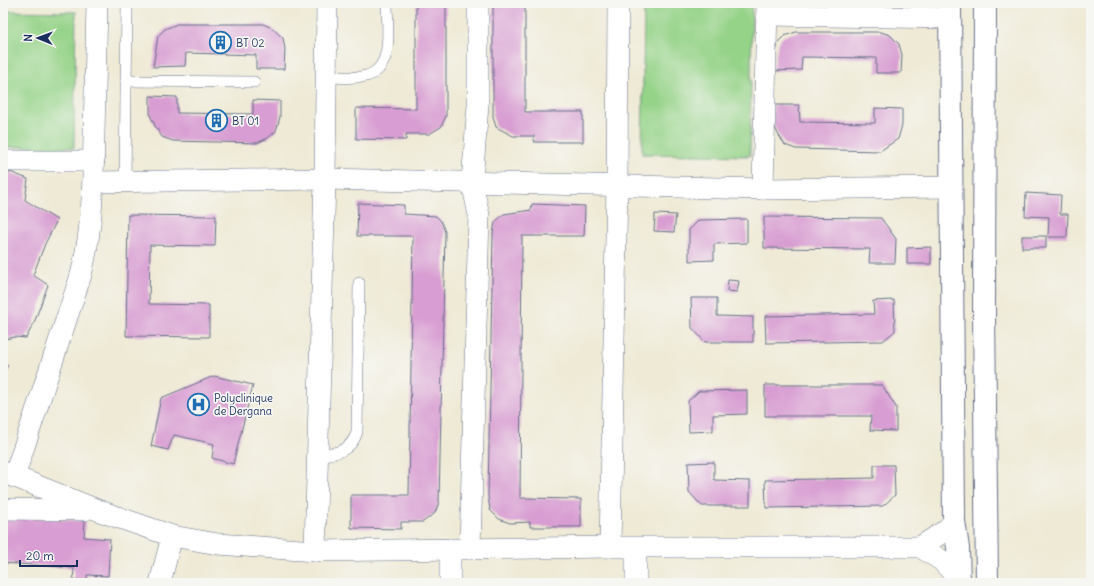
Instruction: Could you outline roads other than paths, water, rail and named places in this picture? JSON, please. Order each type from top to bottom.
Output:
[{"type":"street","points":[[97,3],[94,182],[90,231],[81,275],[8,474],[100,511],[172,536],[218,544],[315,551],[610,547],[920,547],[941,560],[958,580]]},
{"type":"street","points":[[315,551],[325,179],[327,3]]},
{"type":"street","points":[[450,583],[460,549],[479,215],[472,182],[478,105],[478,3]]},
{"type":"street","points":[[610,547],[617,185],[618,3]]},
{"type":"street","points":[[985,3],[984,313],[987,583]]},
{"type":"street","points":[[763,189],[767,9],[950,11],[954,521],[958,548],[958,580]]},
{"type":"street","points":[[3,161],[94,161]]},
{"type":"street","points":[[94,182],[325,179],[763,189],[952,187]]},
{"type":"street","points":[[3,509],[100,511]]},
{"type":"street","points":[[920,547],[946,530],[954,521]]},
{"type":"street","points":[[160,583],[172,536]]},
{"type":"street","points":[[636,548],[636,583]]},
{"type":"lane","points":[[125,182],[127,3]]},
{"type":"lane","points":[[326,77],[365,77],[375,73],[382,65],[386,56],[387,3]]},
{"type":"lane","points":[[126,81],[254,82]]},
{"type":"lane","points":[[317,456],[339,453],[345,450],[355,439],[357,432],[359,283]]},
{"type":"place","name":"BT 02","points":[[220,43]]},
{"type":"place","name":"BT 01","points":[[216,121]]},
{"type":"place","name":"Polyclinique de Dergana","points":[[198,404]]}]
